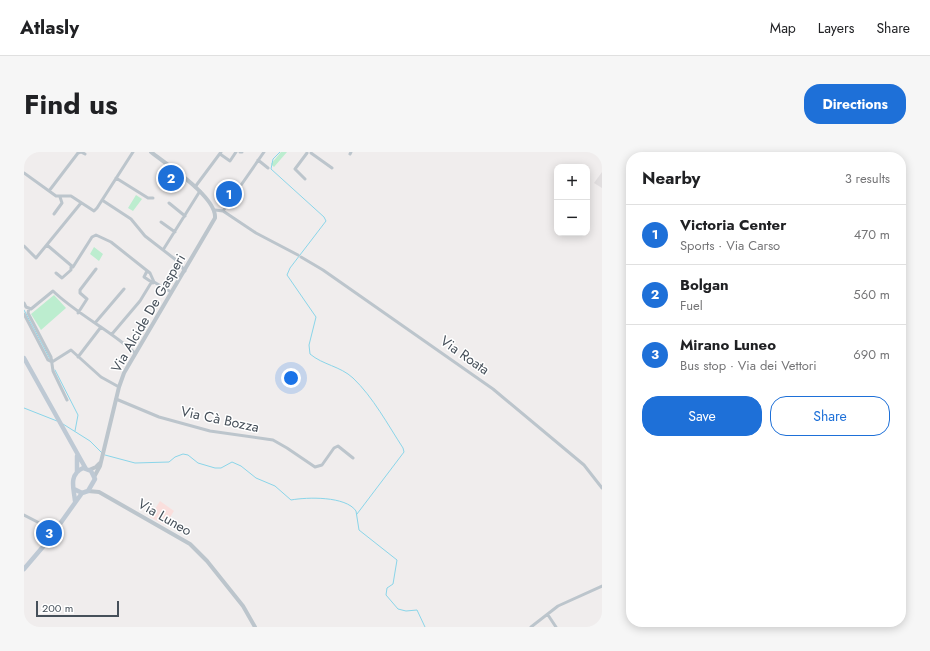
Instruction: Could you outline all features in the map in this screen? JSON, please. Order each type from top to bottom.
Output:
[{"type":"main road","points":[[24,358],[73,447],[94,477],[93,484],[88,491],[82,493],[55,531],[24,569]]},
{"type":"main road","points":[[73,447],[78,460],[77,472],[72,483],[75,503]]},
{"type":"main road","points":[[77,472],[88,469]]},
{"type":"main road","points":[[74,489],[82,493]]},
{"type":"street","points":[[49,191],[78,153],[81,152],[85,154]]},
{"type":"street","points":[[24,173],[57,197],[71,196],[94,210],[133,152]]},
{"type":"street","points":[[151,152],[196,187],[212,203],[215,210]]},
{"type":"street","points":[[196,187],[220,153],[230,161],[236,152]]},
{"type":"street","points":[[223,211],[264,152]]},
{"type":"street","points":[[305,179],[295,168],[309,153],[332,168]]},
{"type":"street","points":[[258,160],[268,168]]},
{"type":"street","points":[[116,178],[148,198],[153,198]]},
{"type":"street","points":[[164,250],[200,191]]},
{"type":"street","points":[[54,214],[62,203],[60,197]]},
{"type":"street","points":[[102,200],[131,219],[145,236],[177,261],[184,271]]},
{"type":"street","points":[[24,246],[36,258],[82,203]]},
{"type":"street","points":[[169,203],[185,216]]},
{"type":"street","name":"Via Roata","points":[[215,210],[223,211],[249,229],[323,270],[483,381],[584,465],[602,488]]},
{"type":"street","name":"Via Alcide De Gasperi","points":[[94,477],[102,459],[119,387],[124,373],[213,224],[215,210]]},
{"type":"street","points":[[161,222],[175,232]]},
{"type":"street","points":[[56,273],[62,278],[71,270],[71,267],[92,238],[97,235],[111,242],[147,271],[152,282]]},
{"type":"street","points":[[48,245],[71,267]]},
{"type":"street","points":[[78,313],[87,299],[80,292],[80,290],[96,269]]},
{"type":"street","points":[[147,271],[144,277],[171,292]]},
{"type":"street","points":[[112,334],[140,301],[152,282]]},
{"type":"street","points":[[95,323],[124,289]]},
{"type":"street","points":[[29,308],[31,309],[53,292],[78,313],[112,334],[135,353]]},
{"type":"street","points":[[24,303],[29,308]]},
{"type":"street","points":[[29,308],[28,313],[52,357],[53,371],[67,400]]},
{"type":"street","points":[[24,314],[48,360],[52,362]]},
{"type":"street","points":[[78,357],[101,327]]},
{"type":"street","points":[[52,362],[69,350],[101,377],[119,387]]},
{"type":"street","name":"Via Cà Bozza","points":[[116,399],[159,417],[210,431],[273,440],[315,467],[322,466],[334,448],[338,446],[353,458]]},
{"type":"street","points":[[88,469],[96,467],[102,459]]},
{"type":"street","points":[[93,484],[99,492]]},
{"type":"street","points":[[88,491],[99,492]]},
{"type":"street","name":"Via Luneo","points":[[99,492],[190,544],[207,561],[248,612],[255,627]]},
{"type":"street","points":[[24,515],[55,531]]},
{"type":"street","points":[[531,627],[558,606],[602,586]]},
{"type":"street","points":[[548,614],[556,627]]},
{"type":"shaded area","points":[[602,172],[602,188],[594,183]]},
{"type":"shaded area","points":[[160,501],[174,511],[165,525],[150,517]]},
{"type":"green space","points":[[281,152],[287,152],[274,167],[271,164]]},
{"type":"green space","points":[[136,195],[142,199],[133,211],[128,208]]},
{"type":"green space","points":[[94,247],[103,254],[99,261],[90,254]]},
{"type":"green space","points":[[54,295],[66,308],[41,330],[31,314]]},
{"type":"waterway","points":[[280,152],[273,159],[271,169],[324,217],[326,221],[290,268],[287,275],[316,317],[309,345],[310,354],[320,361],[337,368],[353,378],[380,412],[403,448],[404,452],[357,514]]},
{"type":"waterway","points":[[24,310],[50,359]]},
{"type":"waterway","points":[[55,370],[78,415],[75,431]]},
{"type":"waterway","points":[[24,408],[57,421]]},
{"type":"waterway","points":[[63,424],[90,441],[102,453]]},
{"type":"waterway","points":[[105,455],[135,463],[169,462],[175,457],[183,454],[188,455],[198,463],[215,468],[221,468],[232,462],[241,466],[256,478],[275,486],[291,500],[316,498],[335,500],[351,506],[356,511],[359,530],[397,560],[393,584],[387,588],[386,595],[398,609],[406,611],[417,610],[425,627]]},
{"type":"place","name":"Bolgan","points":[[171,178]]},
{"type":"place","name":"Victoria Center","points":[[229,194]]},
{"type":"place","name":"Mirano Luneo","points":[[49,533]]}]
